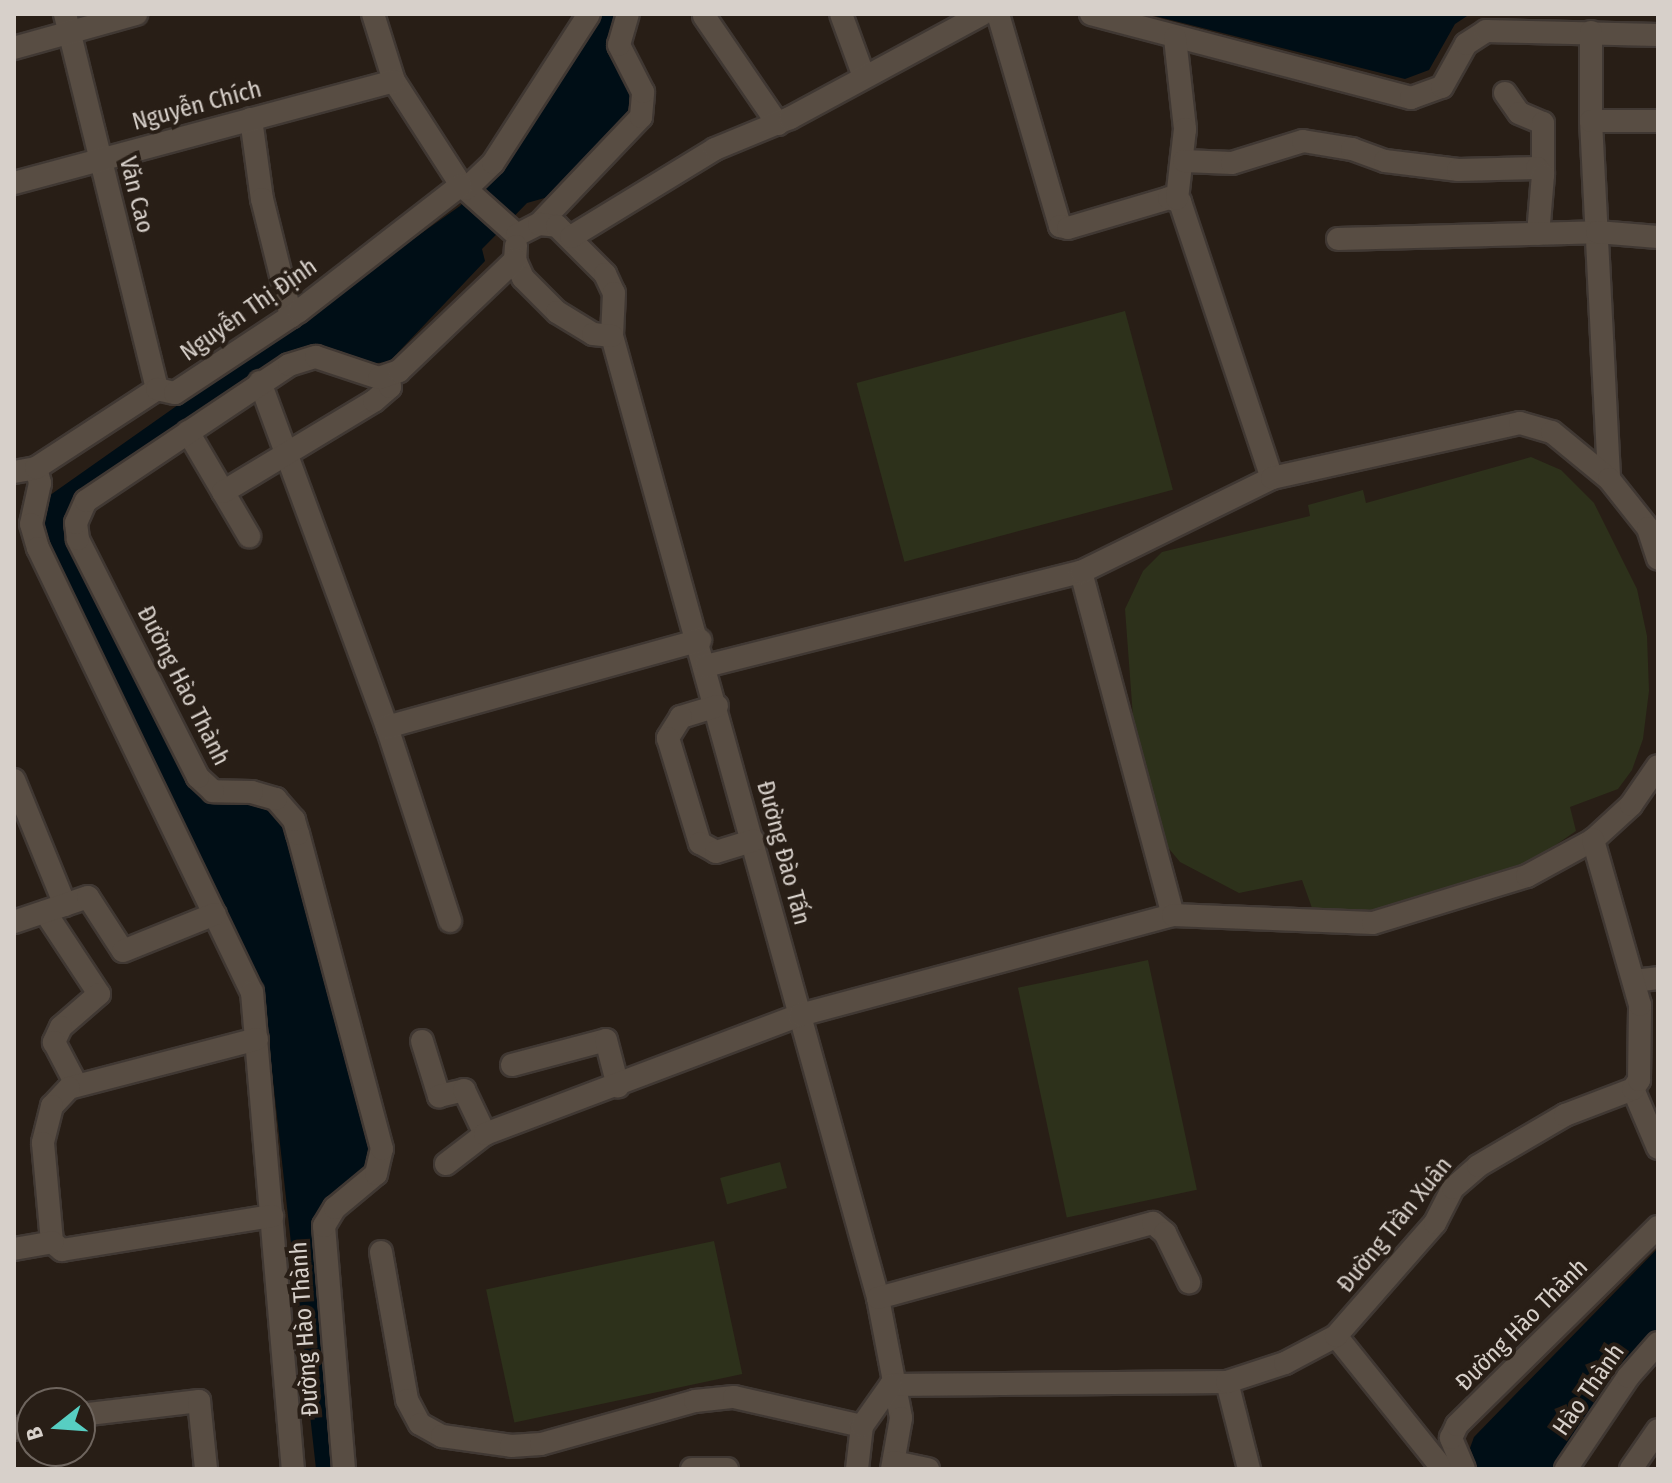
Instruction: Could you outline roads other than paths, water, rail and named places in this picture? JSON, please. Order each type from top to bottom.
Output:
[{"type":"street","points":[[14,48],[67,23],[136,14]]},
{"type":"street","points":[[373,14],[394,81],[466,189],[513,232],[515,260],[523,278],[557,312],[593,334],[612,336]]},
{"type":"street","name":"Nguyễn Thị Định","points":[[25,470],[157,389],[175,393],[291,316],[466,189],[493,163],[589,14]]},
{"type":"street","points":[[513,232],[539,224],[641,117],[643,92],[619,45],[628,14]]},
{"type":"street","points":[[841,14],[864,77]]},
{"type":"street","points":[[571,237],[715,149],[778,124],[982,14]]},
{"type":"street","points":[[998,14],[1060,226],[1177,199]]},
{"type":"street","points":[[1091,14],[1411,98],[1442,87],[1466,44],[1486,31],[1658,35]]},
{"type":"street","points":[[704,16],[778,124]]},
{"type":"street","name":"Văn Cao","points":[[67,23],[157,389]]},
{"type":"street","points":[[1591,32],[1591,121],[1609,479]]},
{"type":"street","points":[[1175,38],[1184,161],[1177,199],[1272,478]]},
{"type":"street","name":"Nguyễn Chích","points":[[14,183],[394,81]]},
{"type":"street","points":[[1505,93],[1519,113],[1543,123],[1538,234]]},
{"type":"street","points":[[251,119],[262,199],[291,316]]},
{"type":"street","points":[[1591,121],[1658,121]]},
{"type":"street","points":[[1184,161],[1232,163],[1303,141],[1352,149],[1385,161],[1458,170],[1524,166],[1543,175]]},
{"type":"street","name":"Đường Đào Tấn","points":[[539,224],[557,226],[571,237],[605,274],[614,293],[612,336],[700,640],[878,1298],[894,1366],[891,1385],[901,1418],[893,1466]]},
{"type":"street","points":[[1338,239],[1597,232],[1658,237]]},
{"type":"street","points":[[223,492],[291,456],[374,401],[390,387],[389,377],[515,260]]},
{"type":"street","name":"Đường Hào Thành","points":[[344,1469],[324,1226],[328,1215],[376,1174],[382,1149],[294,820],[276,799],[252,792],[213,791],[198,777],[76,532],[86,501],[289,365],[316,357],[389,377]]},
{"type":"street","points":[[260,382],[291,456],[387,727],[450,921]]},
{"type":"street","points":[[706,666],[1081,572],[1272,478],[1520,423],[1552,432],[1609,479],[1653,529],[1658,558]]},
{"type":"street","points":[[188,432],[249,536]]},
{"type":"street","points":[[25,470],[40,483],[31,524],[38,548],[252,992],[293,1469]]},
{"type":"street","points":[[1081,572],[1173,915]]},
{"type":"street","points":[[387,727],[700,640]]},
{"type":"street","points":[[717,706],[681,717],[668,738],[700,843],[716,852],[753,841]]},
{"type":"street","points":[[446,1164],[485,1134],[800,1015],[1173,915],[1373,923],[1527,876],[1593,840],[1631,805],[1658,766]]},
{"type":"street","points":[[14,780],[55,908],[99,994],[61,1027],[54,1042],[76,1084]]},
{"type":"street","points":[[1593,840],[1634,981],[1643,1043],[1642,1067],[1633,1089],[1650,1111],[1658,1148]]},
{"type":"street","points":[[14,922],[91,898],[123,951],[215,914]]},
{"type":"street","points":[[1634,981],[1658,978]]},
{"type":"street","points":[[52,1242],[44,1130],[60,1095],[76,1084],[257,1039]]},
{"type":"street","points":[[512,1065],[606,1040],[618,1086]]},
{"type":"street","points":[[422,1041],[439,1096],[464,1090],[485,1134]]},
{"type":"street","name":"Đường Trần Xuân","points":[[891,1385],[1227,1382],[1304,1355],[1336,1336],[1435,1223],[1453,1188],[1478,1166],[1565,1115],[1633,1089]]},
{"type":"street","points":[[14,1249],[52,1242],[70,1250],[272,1216]]},
{"type":"street","points":[[878,1298],[1153,1223],[1165,1233],[1189,1282]]},
{"type":"street","name":"Đường Hào Thành","points":[[1464,1469],[1452,1446],[1457,1425],[1656,1223]]},
{"type":"street","points":[[381,1252],[407,1400],[420,1424],[442,1436],[511,1446],[541,1444],[695,1401],[734,1397],[862,1426]]},
{"type":"street","points":[[1336,1336],[1443,1469]]},
{"type":"street","name":"Hào Thành","points":[[1566,1469],[1628,1377],[1658,1343]]},
{"type":"street","points":[[1227,1382],[1249,1469]]},
{"type":"street","points":[[857,1469],[862,1426],[891,1385]]},
{"type":"street","points":[[96,1412],[128,1405],[199,1401],[206,1469]]},
{"type":"street","points":[[1631,1469],[1658,1430]]},
{"type":"street","points":[[893,1466],[928,1469]]},
{"type":"street","points":[[692,1469],[727,1469]]}]
